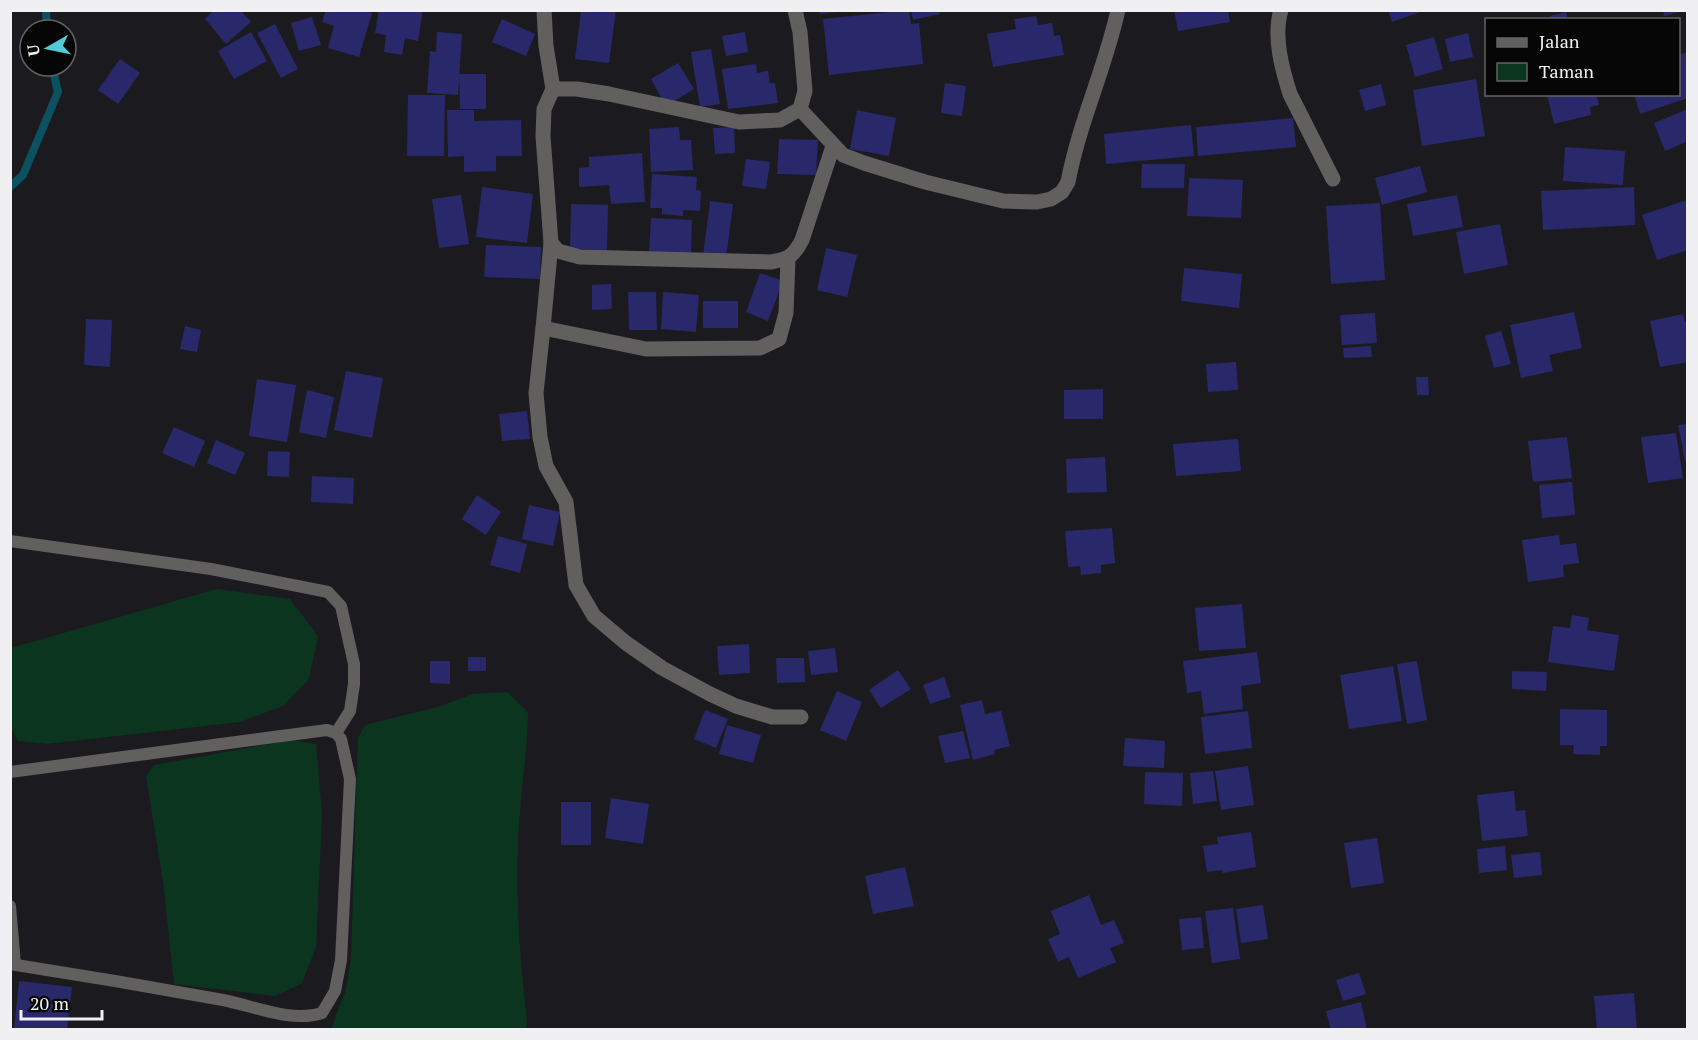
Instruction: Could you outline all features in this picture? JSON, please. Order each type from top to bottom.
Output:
[{"type":"street","points":[[544,10],[546,46],[553,89],[544,109],[543,136],[551,243],[536,393],[540,437],[546,466],[566,502],[576,585],[594,616],[626,643],[662,668],[736,706],[772,717],[801,717]]},
{"type":"street","points":[[553,89],[577,89],[609,94],[739,122],[780,120],[800,109],[805,91],[800,32],[795,10]]},
{"type":"street","points":[[800,109],[843,154],[864,163],[992,199],[1037,202],[1051,199],[1062,192],[1068,182],[1112,38],[1118,10]]},
{"type":"street","points":[[1281,10],[1278,33],[1286,81],[1290,94],[1333,179]]},
{"type":"street","points":[[551,243],[558,251],[580,257],[771,262],[788,259],[802,240],[834,146]]},
{"type":"street","points":[[543,328],[646,349],[760,348],[778,339],[786,313],[788,259]]},
{"type":"lane","points":[[10,541],[211,569],[328,592],[341,606],[354,664],[350,711],[336,734]]},
{"type":"lane","points":[[10,772],[316,730],[336,734],[341,739],[350,779],[341,960],[335,991],[322,1013],[313,1016],[276,1012],[225,1000],[13,964],[10,906]]},
{"type":"green space","points":[[217,589],[290,599],[318,636],[309,679],[283,706],[240,722],[47,744],[18,741],[11,728],[11,648]]},
{"type":"green space","points":[[507,692],[528,712],[517,865],[518,917],[526,1029],[331,1029],[346,990],[351,957],[358,738],[365,725],[438,707],[473,694]]},
{"type":"green space","points":[[291,740],[316,744],[322,815],[316,947],[302,983],[275,996],[174,984],[163,881],[146,776],[154,765]]},
{"type":"building","points":[[214,10],[240,10],[251,22],[226,44],[205,19]]},
{"type":"building","points":[[326,10],[362,10],[372,13],[359,57],[328,48],[334,26],[322,22]]},
{"type":"building","points":[[379,10],[423,10],[418,41],[405,38],[402,55],[384,52],[386,35],[375,33]]},
{"type":"building","points":[[581,10],[616,10],[609,63],[575,59]]},
{"type":"building","points":[[819,10],[837,10],[837,12],[820,14]]},
{"type":"building","points":[[909,10],[911,24],[919,23],[923,64],[829,75],[823,19]]},
{"type":"building","points":[[911,10],[939,10],[940,14],[913,20]]},
{"type":"building","points":[[1174,10],[1228,10],[1230,22],[1178,31]]},
{"type":"building","points":[[1388,10],[1423,10],[1423,11],[1392,22]]},
{"type":"building","points":[[1663,10],[1683,10],[1683,11],[1664,16]]},
{"type":"building","points":[[1566,12],[1568,18],[1550,18],[1550,16]]},
{"type":"building","points":[[1036,16],[1038,25],[1052,23],[1054,36],[1060,35],[1064,55],[993,67],[987,34],[1016,29],[1014,19]]},
{"type":"building","points":[[312,17],[321,45],[299,51],[291,23]]},
{"type":"building","points":[[502,19],[535,34],[526,56],[492,42]]},
{"type":"building","points":[[275,24],[298,69],[281,78],[257,33]]},
{"type":"building","points":[[251,32],[267,61],[234,79],[218,51]]},
{"type":"building","points":[[437,32],[462,34],[458,95],[427,93],[430,51],[436,52]]},
{"type":"building","points":[[745,32],[748,52],[726,56],[722,36]]},
{"type":"building","points":[[1468,33],[1473,57],[1450,62],[1445,39]]},
{"type":"building","points":[[1434,37],[1443,69],[1415,77],[1406,45]]},
{"type":"building","points":[[711,49],[720,104],[700,107],[691,52]]},
{"type":"building","points":[[1688,52],[1688,98],[1640,114],[1635,96],[1680,96],[1680,54]]},
{"type":"building","points":[[120,59],[140,73],[118,104],[98,90]]},
{"type":"building","points":[[678,63],[694,89],[666,106],[651,79]]},
{"type":"building","points":[[756,64],[757,73],[768,71],[770,83],[775,83],[778,103],[728,109],[722,69]]},
{"type":"building","points":[[459,74],[486,74],[486,109],[460,109]]},
{"type":"building","points":[[1476,79],[1485,136],[1422,146],[1413,90]]},
{"type":"building","points":[[945,83],[966,86],[962,116],[941,113]]},
{"type":"building","points":[[1381,84],[1386,105],[1365,111],[1359,90]]},
{"type":"building","points":[[408,95],[445,95],[444,156],[407,156]]},
{"type":"building","points":[[1547,96],[1597,96],[1599,105],[1590,107],[1591,115],[1554,124]]},
{"type":"building","points":[[1688,109],[1688,141],[1665,151],[1654,123]]},
{"type":"building","points":[[447,110],[474,110],[474,121],[521,120],[522,156],[496,156],[496,171],[464,172],[464,156],[448,157]]},
{"type":"building","points":[[857,110],[896,118],[889,156],[850,149]]},
{"type":"building","points":[[1293,118],[1296,147],[1198,156],[1196,127]]},
{"type":"building","points":[[1191,125],[1194,156],[1106,164],[1104,134]]},
{"type":"building","points":[[679,127],[680,140],[691,140],[693,170],[651,172],[649,129]]},
{"type":"building","points":[[734,127],[735,153],[715,154],[713,128]]},
{"type":"building","points":[[779,139],[818,140],[816,175],[777,174]]},
{"type":"building","points":[[1565,147],[1625,151],[1623,185],[1563,181]]},
{"type":"building","points":[[642,153],[645,202],[611,204],[609,185],[579,187],[579,168],[589,167],[589,157]]},
{"type":"building","points":[[746,159],[770,162],[766,189],[742,186]]},
{"type":"building","points":[[1142,164],[1185,164],[1184,188],[1141,188]]},
{"type":"building","points":[[1420,166],[1427,192],[1382,205],[1375,178]]},
{"type":"building","points":[[652,174],[697,177],[696,190],[701,191],[700,211],[683,210],[683,216],[662,214],[662,208],[650,208]]},
{"type":"building","points":[[1189,178],[1243,180],[1241,218],[1187,216]]},
{"type":"building","points":[[482,187],[533,194],[527,243],[476,237]]},
{"type":"building","points":[[1634,187],[1635,225],[1543,230],[1541,191]]},
{"type":"building","points":[[461,195],[469,244],[439,248],[432,199]]},
{"type":"building","points":[[1457,195],[1463,227],[1413,236],[1407,204]]},
{"type":"building","points":[[1687,200],[1688,250],[1657,260],[1642,215]]},
{"type":"building","points":[[710,201],[733,204],[726,258],[703,256]]},
{"type":"building","points":[[1380,203],[1385,280],[1331,284],[1326,206]]},
{"type":"building","points":[[571,204],[608,205],[607,250],[570,249]]},
{"type":"building","points":[[651,218],[692,220],[691,254],[649,252]]},
{"type":"building","points":[[1500,224],[1508,265],[1464,274],[1456,232]]},
{"type":"building","points":[[486,245],[541,247],[540,279],[484,277]]},
{"type":"building","points":[[826,248],[857,255],[847,297],[817,290]]},
{"type":"building","points":[[1184,268],[1242,274],[1239,308],[1181,301]]},
{"type":"building","points":[[760,273],[783,281],[768,321],[746,312]]},
{"type":"building","points":[[611,284],[612,309],[592,310],[592,285]]},
{"type":"building","points":[[628,292],[656,292],[657,330],[629,330]]},
{"type":"building","points":[[663,292],[699,295],[696,332],[661,329]]},
{"type":"building","points":[[703,301],[738,301],[738,328],[703,328]]},
{"type":"building","points":[[1574,312],[1582,348],[1549,355],[1553,371],[1521,378],[1510,325]]},
{"type":"building","points":[[1375,313],[1377,343],[1342,345],[1340,315]]},
{"type":"building","points":[[1683,314],[1685,322],[1688,321],[1688,362],[1660,367],[1650,321]]},
{"type":"building","points":[[86,319],[112,320],[110,367],[84,365]]},
{"type":"building","points":[[185,326],[201,330],[197,352],[180,349]]},
{"type":"building","points":[[1501,331],[1511,364],[1494,368],[1485,336]]},
{"type":"building","points":[[1371,346],[1372,357],[1344,358],[1343,348]]},
{"type":"building","points":[[1236,362],[1238,390],[1208,392],[1206,364]]},
{"type":"building","points":[[346,371],[383,378],[372,438],[334,430]]},
{"type":"building","points":[[1416,377],[1428,377],[1429,395],[1417,395]]},
{"type":"building","points":[[257,379],[296,385],[287,442],[249,436]]},
{"type":"building","points":[[1103,389],[1103,419],[1064,419],[1064,390]]},
{"type":"building","points":[[307,390],[334,397],[326,438],[299,432]]},
{"type":"building","points":[[527,411],[530,439],[502,441],[499,414]]},
{"type":"building","points":[[1688,424],[1688,461],[1685,461],[1678,425]]},
{"type":"building","points":[[174,427],[205,441],[194,467],[162,453]]},
{"type":"building","points":[[1676,433],[1683,478],[1648,483],[1641,437]]},
{"type":"building","points":[[1567,437],[1572,478],[1533,482],[1528,441]]},
{"type":"building","points":[[1238,439],[1241,471],[1176,476],[1173,444]]},
{"type":"building","points":[[216,440],[245,453],[235,475],[207,463]]},
{"type":"building","points":[[268,451],[290,452],[289,477],[267,476]]},
{"type":"building","points":[[1105,457],[1107,492],[1067,493],[1066,459]]},
{"type":"building","points":[[312,476],[354,478],[353,504],[311,502]]},
{"type":"building","points":[[1572,482],[1575,515],[1542,518],[1539,485]]},
{"type":"building","points":[[477,495],[501,512],[486,535],[462,519]]},
{"type":"building","points":[[529,505],[560,512],[553,546],[522,539]]},
{"type":"building","points":[[1112,528],[1115,563],[1101,565],[1101,573],[1081,575],[1080,566],[1068,567],[1065,531]]},
{"type":"building","points":[[1559,535],[1560,545],[1576,543],[1579,563],[1563,565],[1564,577],[1528,582],[1522,540]]},
{"type":"building","points":[[498,536],[527,544],[520,573],[490,565]]},
{"type":"building","points":[[1242,604],[1246,648],[1199,651],[1195,608]]},
{"type":"building","points":[[1572,615],[1589,618],[1587,630],[1619,635],[1614,671],[1548,662],[1553,626],[1570,628]]},
{"type":"building","points":[[749,644],[750,673],[719,675],[717,646]]},
{"type":"building","points":[[835,648],[838,672],[811,675],[808,651]]},
{"type":"building","points":[[1257,652],[1261,683],[1241,686],[1243,709],[1204,714],[1201,691],[1187,693],[1183,661]]},
{"type":"building","points":[[468,657],[486,657],[486,671],[468,671]]},
{"type":"building","points":[[776,658],[804,658],[805,682],[777,683]]},
{"type":"building","points":[[430,661],[450,661],[450,684],[430,683]]},
{"type":"building","points":[[1417,661],[1427,720],[1407,724],[1397,664]]},
{"type":"building","points":[[1393,666],[1402,721],[1349,729],[1340,675]]},
{"type":"building","points":[[898,670],[911,689],[881,708],[869,690]]},
{"type":"building","points":[[1512,671],[1547,672],[1546,691],[1512,689]]},
{"type":"building","points":[[944,677],[951,697],[930,704],[923,685]]},
{"type":"building","points":[[837,691],[862,702],[846,741],[820,730]]},
{"type":"building","points":[[982,700],[985,714],[1001,711],[1010,746],[994,750],[995,754],[973,760],[960,705]]},
{"type":"building","points":[[1560,709],[1607,710],[1607,746],[1600,746],[1600,755],[1573,754],[1574,745],[1560,745]]},
{"type":"building","points":[[705,710],[728,719],[716,748],[694,739]]},
{"type":"building","points":[[1248,711],[1252,748],[1205,754],[1201,717]]},
{"type":"building","points":[[727,725],[761,735],[753,763],[719,754]]},
{"type":"building","points":[[963,731],[970,758],[945,763],[938,736]]},
{"type":"building","points":[[1125,738],[1165,741],[1164,768],[1123,766]]},
{"type":"building","points":[[1248,766],[1254,805],[1221,810],[1215,771]]},
{"type":"building","points":[[1213,771],[1217,801],[1193,804],[1190,773]]},
{"type":"building","points":[[1145,772],[1183,773],[1182,806],[1144,804]]},
{"type":"building","points":[[1514,791],[1516,811],[1525,810],[1528,836],[1482,841],[1477,795]]},
{"type":"building","points":[[611,798],[649,804],[643,844],[605,838]]},
{"type":"building","points":[[561,802],[591,802],[591,845],[561,845]]},
{"type":"building","points":[[1251,832],[1256,867],[1223,873],[1222,870],[1207,872],[1203,846],[1218,844],[1217,837]]},
{"type":"building","points":[[1377,838],[1384,883],[1351,888],[1344,843]]},
{"type":"building","points":[[1505,846],[1507,870],[1479,873],[1477,849]]},
{"type":"building","points":[[1540,852],[1542,875],[1514,878],[1511,855]]},
{"type":"building","points":[[905,867],[914,906],[873,914],[865,876]]},
{"type":"building","points":[[1089,895],[1101,925],[1114,920],[1124,943],[1110,948],[1116,962],[1078,978],[1069,957],[1058,962],[1048,939],[1060,934],[1051,911]]},
{"type":"building","points":[[1263,905],[1268,939],[1241,943],[1236,909]]},
{"type":"building","points":[[1233,908],[1240,959],[1212,963],[1205,911]]},
{"type":"building","points":[[1201,917],[1204,948],[1182,950],[1179,919]]},
{"type":"building","points":[[1359,973],[1366,994],[1343,1001],[1336,980]]},
{"type":"building","points":[[19,981],[72,987],[67,1030],[14,1030]]},
{"type":"building","points":[[1634,993],[1637,1030],[1597,1030],[1594,996]]},
{"type":"building","points":[[1361,1002],[1367,1030],[1331,1030],[1326,1011]]},
{"type":"waterway","points":[[46,10],[46,18]]},
{"type":"waterway","points":[[10,187],[23,175],[58,92],[55,78]]}]
